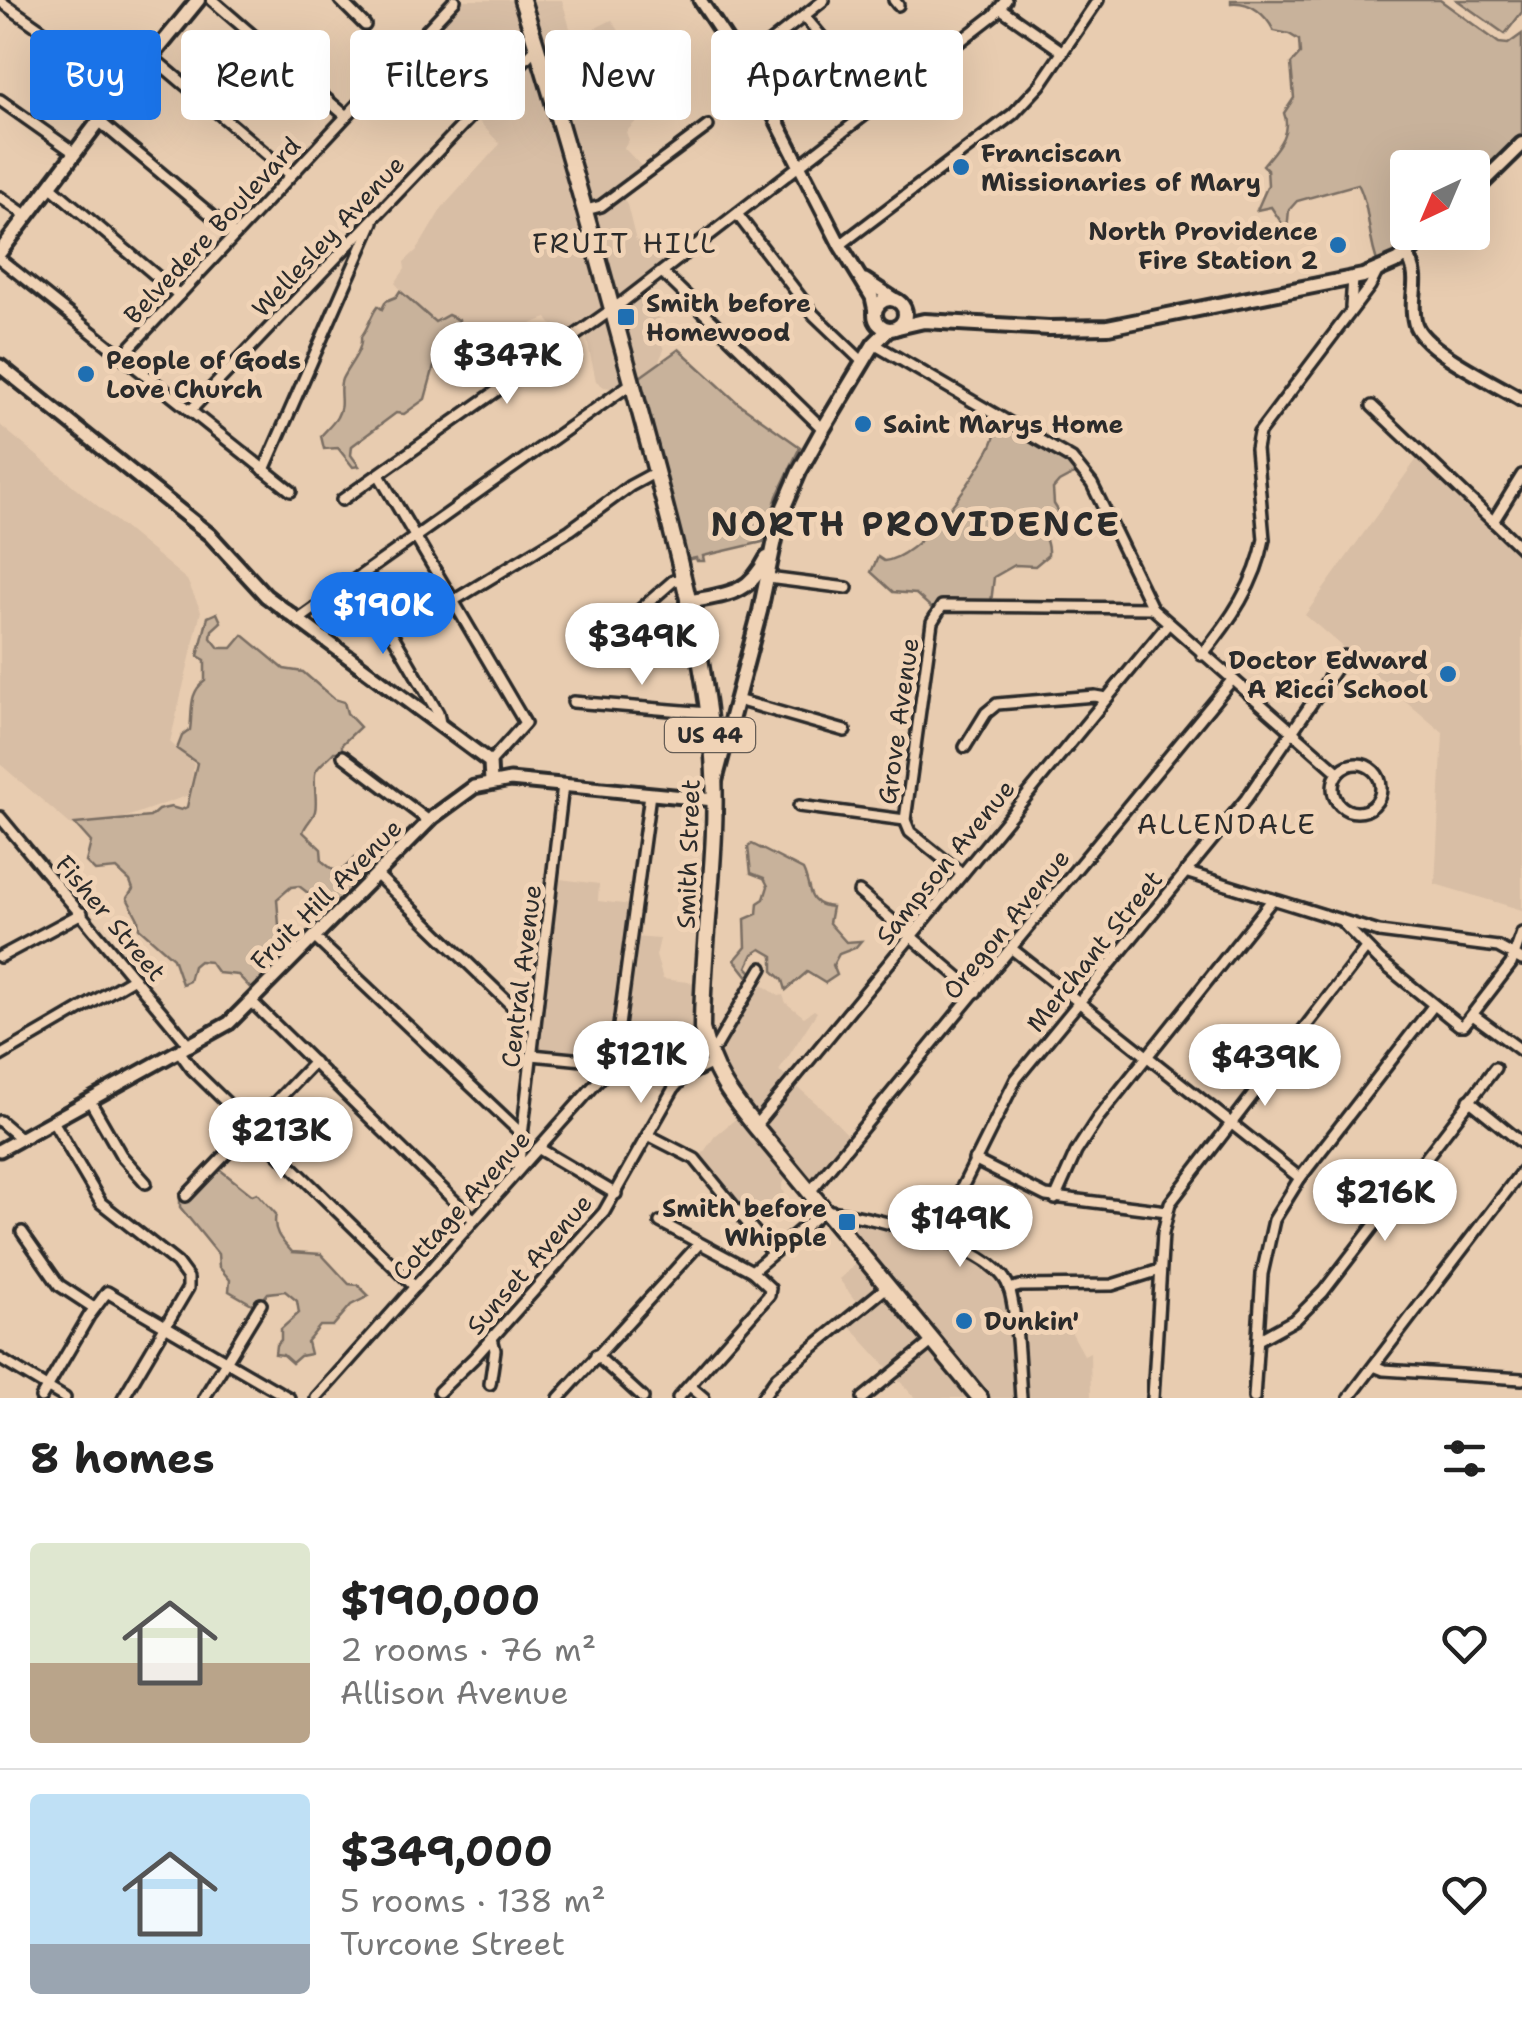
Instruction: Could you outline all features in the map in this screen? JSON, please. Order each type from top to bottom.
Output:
[{"type":"main road","points":[[161,43],[198,0]]},
{"type":"main road","name":"Smith Street","points":[[522,0],[586,210],[656,472],[688,602],[708,713],[714,800],[702,1020],[710,1059],[755,1126],[980,1398]]},
{"type":"main road","points":[[0,255],[99,121]]},
{"type":"main road","points":[[1490,175],[1522,144]]},
{"type":"main road","points":[[885,323],[1108,327],[1353,279],[1413,250]]},
{"type":"main road","points":[[688,602],[737,592],[756,577],[771,548],[787,497],[885,323],[885,300],[900,305],[924,322]]},
{"type":"main road","points":[[885,323],[904,322],[900,305]]},
{"type":"main road","points":[[714,783],[760,612],[771,548]]},
{"type":"main road","points":[[737,592],[747,596],[760,612]]},
{"type":"street","points":[[212,0],[346,116]]},
{"type":"street","points":[[340,0],[365,25]]},
{"type":"street","name":"Belvedere Boulevard","points":[[122,356],[455,0]]},
{"type":"street","points":[[700,0],[721,30]]},
{"type":"street","points":[[786,30],[824,0]]},
{"type":"street","points":[[840,245],[1013,114],[1040,86],[1098,0]]},
{"type":"street","points":[[0,2],[41,30]]},
{"type":"street","points":[[342,500],[613,309],[1003,4],[1063,52]]},
{"type":"street","points":[[804,16],[815,30]]},
{"type":"street","name":"Wellesley Avenue","points":[[190,411],[537,46]]},
{"type":"street","points":[[161,65],[291,175]]},
{"type":"street","points":[[0,100],[75,153]]},
{"type":"street","points":[[776,120],[885,323]]},
{"type":"street","points":[[99,121],[235,235]]},
{"type":"street","points":[[586,210],[601,206],[708,126]]},
{"type":"street","points":[[50,186],[180,295]]},
{"type":"street","points":[[0,197],[27,216]]},
{"type":"street","points":[[737,214],[814,315],[864,363]]},
{"type":"street","points":[[264,470],[376,215]]},
{"type":"street","points":[[0,255],[291,492]]},
{"type":"street","points":[[1407,255],[1416,269],[1414,315],[1422,336],[1522,400]]},
{"type":"street","points":[[1202,654],[1248,587],[1262,554],[1256,449],[1259,433],[1378,270]]},
{"type":"street","points":[[662,272],[824,429]]},
{"type":"street","points":[[861,277],[900,305]]},
{"type":"street","points":[[1350,309],[1353,279]]},
{"type":"street","points":[[874,344],[1072,459],[1092,484],[1152,608],[1338,772]]},
{"type":"street","points":[[0,366],[210,535],[258,590],[490,762]]},
{"type":"street","points":[[298,620],[632,383]]},
{"type":"street","points":[[1372,406],[1522,550]]},
{"type":"street","points":[[453,601],[656,472]]},
{"type":"street","points":[[378,475],[524,723],[490,762],[491,782]]},
{"type":"street","points":[[1493,522],[1522,475]]},
{"type":"street","points":[[359,577],[438,713],[440,724]]},
{"type":"street","points":[[586,652],[602,643],[673,581],[682,578]]},
{"type":"street","points":[[768,578],[847,588]]},
{"type":"street","name":"Grove Avenue","points":[[962,874],[910,832],[906,820],[932,622],[938,608],[1152,608]]},
{"type":"street","name":"Sampson Avenue","points":[[755,1126],[1168,624]]},
{"type":"street","name":"Merchant Street","points":[[936,1240],[1016,1079],[1246,799],[1344,656]]},
{"type":"street","name":"Oregon Avenue","points":[[809,1192],[1232,680]]},
{"type":"street","points":[[965,746],[994,705],[1106,698]]},
{"type":"street","points":[[738,700],[845,731]]},
{"type":"street","points":[[572,702],[708,713]]},
{"type":"street","points":[[343,756],[429,821]]},
{"type":"street","points":[[1355,764],[1372,770],[1381,786],[1375,804],[1359,812],[1341,806],[1332,790],[1338,772],[1355,764]]},
{"type":"street","name":"Fruit Hill Avenue","points":[[0,1150],[229,1024],[458,795],[491,782],[518,780],[714,800]]},
{"type":"street","name":"Central Avenue","points":[[518,1171],[563,785]]},
{"type":"street","points":[[532,1055],[614,1063],[650,794]]},
{"type":"street","points":[[799,806],[906,820]]},
{"type":"street","name":"Fisher Street","points":[[0,817],[134,978],[184,1049],[192,1069],[415,1287]]},
{"type":"street","points":[[1185,872],[1379,932],[1498,947],[1519,958]]},
{"type":"street","points":[[377,876],[536,1028]]},
{"type":"street","points":[[858,892],[976,992]]},
{"type":"street","points":[[1055,1198],[1076,1152],[1098,1118],[1272,900]]},
{"type":"street","points":[[1,954],[82,914]]},
{"type":"street","points":[[1342,920],[1366,948],[1459,1025],[1464,1025],[1519,958],[1518,939],[1522,933]]},
{"type":"street","points":[[314,937],[523,1136]]},
{"type":"street","points":[[1153,1398],[1167,1211],[1179,1190],[1366,948]]},
{"type":"street","points":[[1012,949],[1300,1178]]},
{"type":"street","name":"Sunset Avenue","points":[[438,1392],[589,1230],[616,1194],[679,1082],[710,1059],[762,968]]},
{"type":"street","points":[[0,1056],[134,978]]},
{"type":"street","points":[[252,1002],[474,1220]]},
{"type":"street","points":[[1254,1398],[1266,1248],[1280,1206],[1434,1006]]},
{"type":"street","points":[[1472,1015],[1522,1051]]},
{"type":"street","points":[[186,1196],[314,1062]]},
{"type":"street","name":"Cottage Avenue","points":[[316,1398],[614,1063]]},
{"type":"street","points":[[1258,1340],[1296,1318],[1323,1292],[1495,1068]]},
{"type":"street","points":[[90,1100],[122,1154],[146,1183]]},
{"type":"street","points":[[1470,1100],[1522,1143]]},
{"type":"street","points":[[0,1121],[20,1139]]},
{"type":"street","points":[[53,1121],[101,1203],[186,1274],[188,1288],[124,1398]]},
{"type":"street","points":[[648,1135],[695,1159],[772,1253]]},
{"type":"street","points":[[538,1148],[616,1194]]},
{"type":"street","points":[[974,1160],[1055,1198],[1167,1211]]},
{"type":"street","points":[[1349,1398],[1522,1172]]},
{"type":"street","points":[[752,1271],[824,1210],[936,1240],[983,1259],[1000,1273],[1009,1289],[1021,1398]]},
{"type":"street","points":[[660,1222],[752,1271],[770,1292],[678,1398]]},
{"type":"street","points":[[22,1232],[59,1285],[94,1308]]},
{"type":"street","points":[[559,1398],[699,1244]]},
{"type":"street","points":[[1009,1289],[1112,1285],[1160,1270]]},
{"type":"street","points":[[762,1398],[777,1376],[888,1286]]},
{"type":"street","points":[[44,1393],[107,1292],[289,1398]]},
{"type":"street","points":[[204,1398],[261,1304]]},
{"type":"street","points":[[490,1384],[492,1338]]},
{"type":"street","points":[[869,1396],[934,1340]]},
{"type":"street","points":[[596,1356],[644,1398]]},
{"type":"street","points":[[0,1359],[44,1393],[65,1398]]},
{"type":"street","points":[[1374,1366],[1384,1370],[1522,1379]]},
{"type":"street","points":[[690,1386],[704,1398]]},
{"type":"shaded area","points":[[456,0],[562,0],[570,30],[545,30],[545,120],[638,120],[626,132],[629,140],[624,148],[646,171],[619,191],[627,205],[636,241],[646,240],[666,268],[645,289],[654,302],[656,315],[665,325],[658,335],[664,350],[653,374],[622,390],[604,387],[596,381],[586,335],[594,324],[563,342],[547,318],[519,334],[513,333],[489,351],[484,344],[477,345],[463,359],[451,337],[419,311],[395,283],[405,269],[404,262],[417,250],[442,208],[500,144],[478,120],[525,120],[525,30],[430,28]]},
{"type":"shaded area","points":[[1440,0],[1499,43],[1508,44],[1522,34],[1522,143],[1490,176],[1490,150],[1390,150],[1390,250],[1405,250],[1379,266],[1358,184],[1297,201],[1289,210],[1287,231],[1271,207],[1257,210],[1268,185],[1263,165],[1284,135],[1284,113],[1294,98],[1291,64],[1300,54],[1299,40],[1274,31],[1257,10],[1231,3]]},
{"type":"shaded area","points":[[1457,0],[1522,0],[1522,12],[1505,34]]},
{"type":"shaded area","points":[[612,20],[618,30],[591,30]]},
{"type":"shaded area","points":[[400,291],[435,322],[448,315],[459,320],[452,337],[463,359],[436,359],[425,399],[404,414],[396,413],[352,446],[351,455],[359,466],[353,467],[338,448],[324,449],[321,436],[339,412],[342,379],[373,314]]},
{"type":"shaded area","points":[[679,349],[738,403],[800,447],[777,496],[763,542],[703,556],[704,561],[686,560],[640,377]]},
{"type":"shaded area","points":[[1004,414],[1069,452],[1083,469],[1053,489],[1059,512],[1043,527],[1048,555],[1035,566],[1015,565],[994,577],[991,603],[947,604],[936,612],[916,594],[893,592],[871,572],[878,557],[884,561],[898,556],[944,516],[981,464]]},
{"type":"shaded area","points":[[0,425],[187,580],[201,611],[170,742],[194,764],[189,795],[118,820],[71,825],[0,764]]},
{"type":"shaded area","name":"Doctor Edward A Ricci School","points":[[1419,456],[1522,555],[1522,910],[1435,884],[1443,733],[1305,615]]},
{"type":"shaded area","points":[[217,613],[221,622],[212,630],[211,638],[219,648],[232,648],[243,635],[284,669],[303,672],[334,699],[344,702],[347,713],[360,727],[342,744],[342,752],[334,752],[316,771],[315,811],[303,832],[321,849],[322,861],[333,870],[343,869],[355,858],[375,876],[341,910],[326,895],[308,893],[299,886],[291,887],[277,899],[279,925],[306,947],[257,995],[238,975],[218,973],[210,962],[199,961],[193,966],[189,981],[182,984],[173,958],[139,928],[127,898],[133,889],[130,881],[117,869],[95,871],[86,862],[91,842],[75,824],[150,817],[158,810],[187,807],[197,763],[177,749],[182,736],[190,730],[194,697],[205,681],[205,660],[198,656],[208,617]]},
{"type":"shaded area","points":[[752,844],[803,870],[813,899],[832,907],[829,923],[846,942],[861,941],[839,954],[833,965],[837,975],[825,983],[807,972],[786,990],[783,980],[773,971],[773,956],[761,949],[753,954],[747,967],[754,974],[753,983],[735,960],[746,947],[745,919],[757,914],[758,903],[764,899],[768,886],[764,878],[751,873],[748,847]]},
{"type":"shaded area","points":[[560,879],[599,884],[598,901],[632,905],[612,1056],[538,1050]]},
{"type":"shaded area","points":[[634,937],[660,939],[656,956],[663,979],[704,984],[711,1053],[753,984],[783,995],[786,1003],[804,1017],[817,1012],[779,1071],[853,1140],[812,1191],[795,1173],[782,1183],[785,1192],[766,1215],[752,1224],[698,1160],[715,1136],[744,1112],[715,1066],[695,1071],[671,1095],[613,1068]]},
{"type":"shaded area","points":[[214,1165],[252,1195],[257,1193],[276,1214],[276,1230],[292,1252],[321,1254],[349,1284],[358,1285],[369,1296],[351,1305],[333,1326],[320,1326],[307,1342],[310,1354],[292,1363],[275,1354],[281,1329],[299,1313],[297,1301],[285,1291],[268,1293],[257,1307],[229,1291],[230,1280],[219,1267],[218,1254],[180,1207],[180,1196]]},
{"type":"shaded area","points":[[832,1211],[939,1237],[999,1267],[1018,1313],[1048,1315],[1068,1326],[1084,1355],[1090,1352],[1091,1398],[915,1398],[844,1320],[860,1307],[839,1279],[863,1258]]},
{"type":"place","name":"Franciscan Missionaries of Mary","points":[[961,167]]},
{"type":"place","name":"North Providence Fire Station 2","points":[[1338,245]]},
{"type":"place","name":"Smith before Homewood","points":[[626,317]]},
{"type":"place","name":"People of Gods Love Church","points":[[86,374]]},
{"type":"place","name":"Saint Marys Home","points":[[863,424]]},
{"type":"place","name":"Doctor Edward A Ricci School","points":[[1448,674]]},
{"type":"place","name":"Smith before Whipple","points":[[847,1222]]},
{"type":"place","name":"Dunkin'","points":[[964,1321]]},
{"type":"district","name":"FRUIT HILL","points":[[625,243]]},
{"type":"district","name":"NORTH PROVIDENCE","points":[[916,524]]},
{"type":"district","name":"ALLENDALE","points":[[1227,824]]}]
